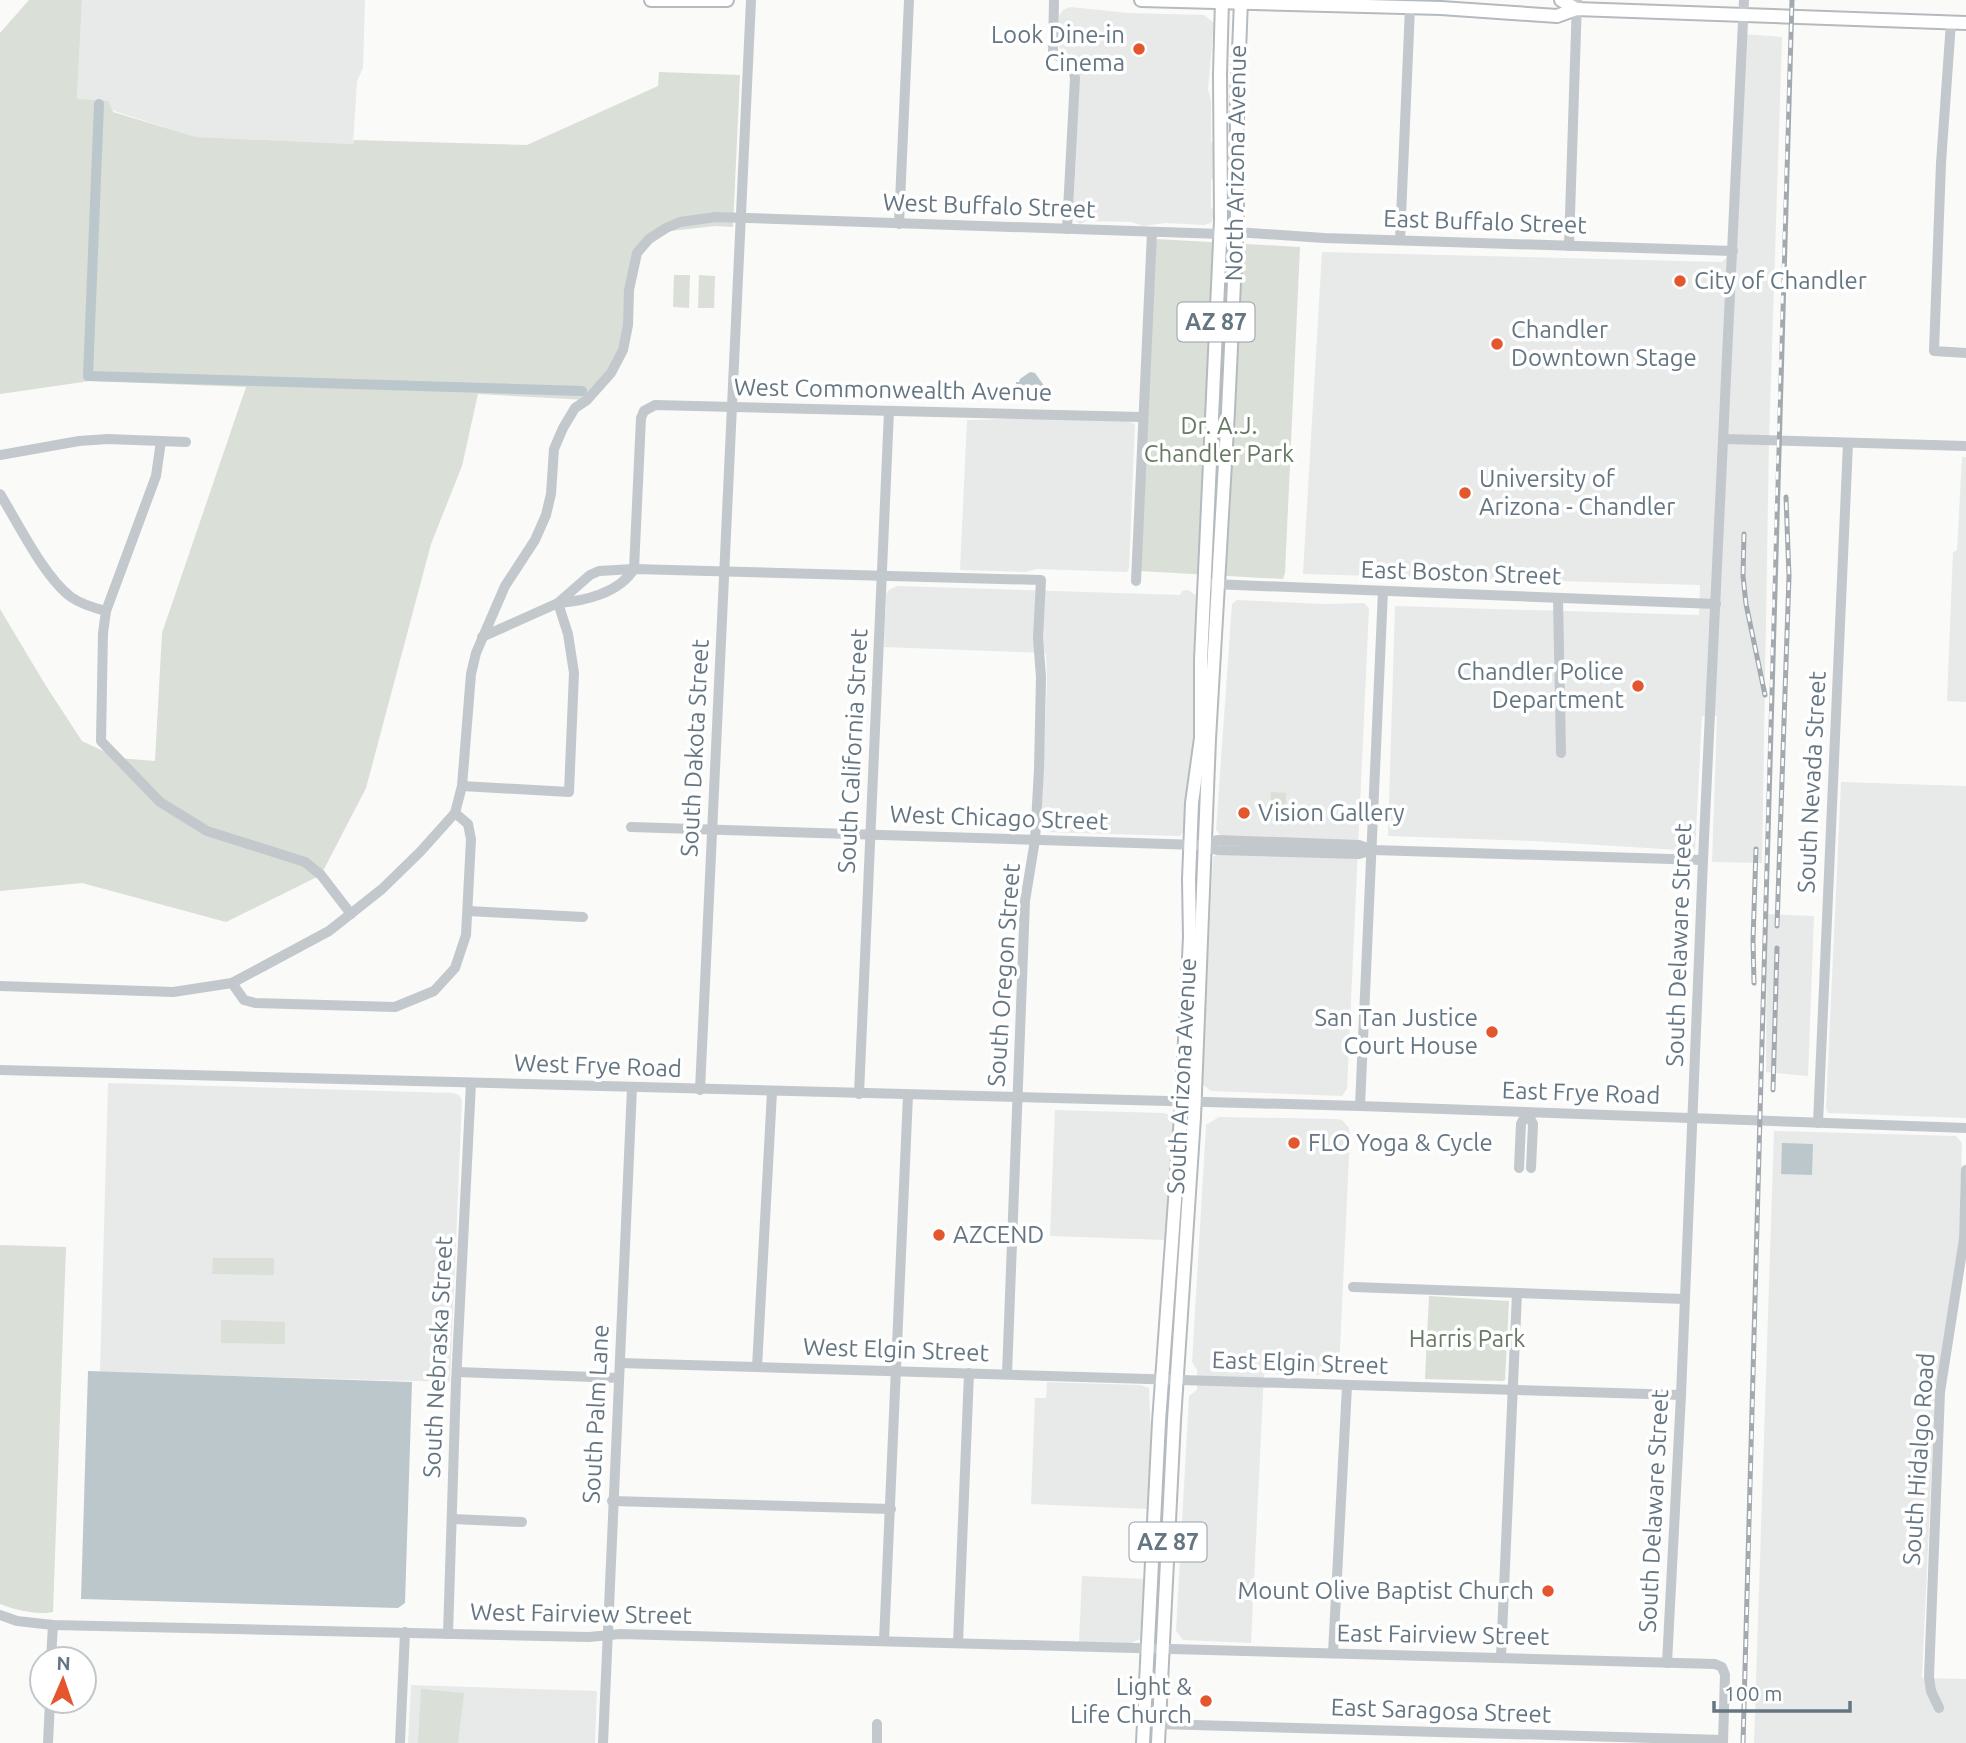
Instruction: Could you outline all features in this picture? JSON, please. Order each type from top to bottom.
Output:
[{"type":"main road","points":[[651,0],[727,0]]},
{"type":"main road","points":[[1140,0],[1413,4],[1557,16],[1576,5]]},
{"type":"main road","points":[[1560,0],[1576,5],[1744,16],[1966,23]]},
{"type":"main road","name":"North Arizona Avenue","points":[[1212,410],[1221,234],[1222,1]]},
{"type":"main road","name":"North Arizona Avenue","points":[[1228,411],[1236,232],[1241,1]]},
{"type":"main road","name":"South Arizona Avenue","points":[[1197,846],[1194,787],[1201,738],[1204,583],[1212,410]]},
{"type":"main road","name":"South Arizona Avenue","points":[[1143,1743],[1169,1379],[1189,1185],[1185,1150],[1197,846],[1219,584],[1228,411]]},
{"type":"main road","name":"South Arizona Avenue","points":[[1158,1743],[1176,1185],[1185,1150]]},
{"type":"main road","points":[[1176,1185],[1189,1185]]},
{"type":"street","name":"South Dakota Street","points":[[700,1090],[751,0]]},
{"type":"street","points":[[899,224],[909,0]]},
{"type":"street","points":[[1054,0],[1053,53],[1072,64],[1074,78],[1067,229]]},
{"type":"street","name":"South Delaware Street","points":[[1667,1662],[1744,0]]},
{"type":"street","points":[[1400,240],[1413,4]]},
{"type":"street","points":[[1569,246],[1576,5]]},
{"type":"street","points":[[1951,22],[1941,163],[1934,351],[1966,353]]},
{"type":"street","name":"West Buffalo Street","points":[[455,813],[462,786],[471,674],[482,637],[505,586],[535,540],[546,515],[551,494],[554,449],[563,428],[575,408],[587,400],[611,373],[624,350],[629,290],[637,253],[649,239],[680,222],[716,217],[1221,234],[1236,232]]},
{"type":"street","points":[[1136,581],[1152,232]]},
{"type":"street","name":"East Buffalo Street","points":[[1236,232],[1733,251]]},
{"type":"street","name":"West Commonwealth Avenue","points":[[634,569],[641,418],[644,411],[655,405],[1142,417]]},
{"type":"street","name":"South California Street","points":[[859,1094],[889,411]]},
{"type":"street","points":[[0,455],[79,441],[108,439],[186,442]]},
{"type":"street","points":[[1724,439],[1966,446]]},
{"type":"street","points":[[161,441],[156,476],[106,611],[103,633],[101,741],[160,802],[207,831],[305,862],[321,875],[351,914]]},
{"type":"street","name":"South Nevada Street","points":[[1818,1123],[1848,443]]},
{"type":"street","points":[[0,494],[42,562],[61,587],[71,597],[106,611]]},
{"type":"street","points":[[558,603],[578,601],[609,591],[627,580],[634,569]]},
{"type":"street","points":[[482,637],[558,603],[590,575],[599,572],[634,569],[881,575]]},
{"type":"street","name":"South Oregon Street","points":[[881,575],[1041,580],[1038,639],[1041,677],[1035,840],[1025,901],[1007,1374]]},
{"type":"street","name":"East Boston Street","points":[[1204,583],[1716,604]]},
{"type":"street","points":[[1360,1106],[1383,591]]},
{"type":"street","points":[[1558,598],[1561,753]]},
{"type":"street","points":[[462,786],[569,792],[574,673],[568,634],[558,603]]},
{"type":"street","points":[[0,986],[173,992],[232,983],[329,931],[420,852],[455,813],[468,824],[471,839],[466,935],[455,968],[434,991],[395,1007],[255,1003],[244,1000],[232,983]]},
{"type":"street","name":"West Chicago Street","points":[[631,827],[1197,846],[1216,850],[1359,854],[1373,850],[1703,860]]},
{"type":"street","points":[[468,911],[583,918]]},
{"type":"street","name":"West Frye Road","points":[[0,1070],[1188,1103]]},
{"type":"street","name":"South Nebraska Street","points":[[448,1633],[471,1083]]},
{"type":"street","name":"South Palm Lane","points":[[603,1743],[632,1088]]},
{"type":"street","points":[[757,1367],[772,1092]]},
{"type":"street","points":[[884,1641],[908,1095]]},
{"type":"street","name":"East Frye Road","points":[[1188,1103],[1360,1106],[1966,1128]]},
{"type":"street","points":[[1525,1168],[1533,1124],[1527,1112]]},
{"type":"street","name":"South Hidalgo Road","points":[[1939,1708],[1931,1691],[1929,1677],[1940,1392],[1964,1239],[1966,1170]]},
{"type":"street","points":[[1353,1287],[1684,1299]]},
{"type":"street","points":[[1501,1657],[1517,1293]]},
{"type":"street","name":"West Elgin Street","points":[[620,1363],[1169,1379]]},
{"type":"street","points":[[458,1372],[619,1378]]},
{"type":"street","points":[[958,1643],[969,1373]]},
{"type":"street","name":"East Elgin Street","points":[[1169,1379],[1681,1395]]},
{"type":"street","points":[[1333,1653],[1347,1386]]},
{"type":"street","points":[[612,1501],[891,1509]]},
{"type":"street","points":[[452,1519],[522,1521]]},
{"type":"street","name":"West Fairview Street","points":[[0,1615],[53,1625],[589,1637],[620,1634],[1163,1648]]},
{"type":"street","points":[[52,1645],[53,1625]]},
{"type":"street","points":[[400,1743],[405,1632]]},
{"type":"street","name":"East Fairview Street","points":[[1163,1648],[1715,1664],[1722,1667],[1725,1675],[1723,1742]]},
{"type":"street","points":[[48,1743],[49,1715]]},
{"type":"street","points":[[877,1724],[877,1743]]},
{"type":"street","name":"East Saragosa Street","points":[[1159,1724],[1723,1742]]},
{"type":"shaded area","points":[[82,0],[365,0],[363,68],[357,81],[353,144],[195,137],[77,99]]},
{"type":"shaded area","points":[[1070,7],[1129,13],[1204,15],[1214,23],[1208,89],[1216,175],[1211,180],[1211,207],[1215,213],[1211,223],[1143,226],[1131,222],[1086,221],[1080,224],[1073,218],[1080,67],[1075,58],[1061,50],[1058,44],[1059,16],[1063,10]]},
{"type":"shaded area","points":[[1743,34],[1782,37],[1769,441],[1762,863],[1712,862],[1717,716],[1702,716],[1695,851],[1535,841],[1388,836],[1395,606],[1699,615],[1700,585],[1303,574],[1322,252],[1722,262],[1733,251]]},
{"type":"shaded area","points":[[1030,372],[1035,373],[1045,387],[1049,387],[1048,394],[1037,394],[1030,386],[1024,393],[1012,393],[1012,386]]},
{"type":"shaded area","points":[[967,420],[1125,420],[1135,424],[1127,572],[960,570]]},
{"type":"shaded area","points":[[1962,457],[1966,457],[1966,702],[1947,701],[1953,552],[1957,550]]},
{"type":"shaded area","points":[[897,586],[1180,595],[1182,591],[1188,590],[1196,595],[1195,733],[1188,779],[1185,830],[1180,836],[1044,830],[1041,823],[1046,653],[884,647],[886,594]]},
{"type":"shaded area","points":[[1237,600],[1364,603],[1369,608],[1347,1089],[1342,1096],[1211,1091],[1202,1084],[1213,857],[1221,852],[1221,836],[1216,830],[1232,604]]},
{"type":"shaded area","points":[[1841,782],[1966,786],[1966,1118],[1828,1113],[1826,1108]]},
{"type":"shaded area","points":[[1767,914],[1814,916],[1808,1076],[1766,1072]]},
{"type":"shaded area","points":[[108,1083],[459,1095],[462,1100],[450,1382],[100,1372]]},
{"type":"shaded area","points":[[1055,1110],[1170,1115],[1173,1125],[1166,1240],[1050,1236]]},
{"type":"shaded area","points":[[1219,1117],[1337,1119],[1342,1120],[1349,1128],[1350,1134],[1339,1371],[1330,1375],[1264,1374],[1251,1643],[1183,1640],[1176,1631],[1189,1396],[1197,1390],[1197,1370],[1192,1362],[1206,1125]]},
{"type":"shaded area","points":[[1774,1131],[1956,1136],[1962,1143],[1959,1242],[1935,1396],[1922,1678],[1966,1679],[1966,1743],[1754,1743]]},
{"type":"shaded area","points":[[1782,1143],[1813,1144],[1812,1175],[1781,1174]]},
{"type":"shaded area","points":[[88,1371],[412,1382],[405,1603],[398,1608],[81,1599]]},
{"type":"shaded area","points":[[1047,1382],[1140,1385],[1149,1388],[1151,1440],[1147,1509],[1031,1504],[1035,1398],[1046,1398]]},
{"type":"shaded area","points":[[1082,1576],[1144,1579],[1140,1639],[1129,1644],[1079,1642]]},
{"type":"shaded area","points":[[411,1685],[597,1691],[595,1743],[408,1743]]},
{"type":"green space","points":[[29,0],[82,0],[77,99],[108,101],[113,112],[196,137],[353,144],[354,140],[527,145],[658,86],[659,72],[740,75],[733,227],[715,226],[671,231],[649,239],[633,268],[623,350],[587,400],[478,394],[462,466],[431,544],[366,788],[321,875],[226,922],[82,883],[0,891],[0,609],[82,741],[118,758],[155,761],[162,633],[246,387],[90,381],[0,394],[0,33]]},
{"type":"green space","name":"Dr. A.J. Chandler Park","points":[[1156,239],[1300,247],[1283,579],[1140,571]]},
{"type":"green space","points":[[674,275],[690,275],[689,308],[673,307]]},
{"type":"green space","points":[[699,275],[715,276],[714,308],[698,308]]},
{"type":"green space","points":[[1271,792],[1286,793],[1285,820],[1270,820]]},
{"type":"green space","points":[[0,1245],[66,1247],[53,1612],[26,1611],[0,1604]]},
{"type":"green space","points":[[213,1258],[274,1258],[274,1275],[212,1274]]},
{"type":"green space","name":"Harris Park","points":[[1429,1296],[1509,1301],[1505,1380],[1425,1379]]},
{"type":"green space","points":[[221,1320],[285,1322],[285,1344],[221,1343]]},
{"type":"green space","points":[[421,1689],[464,1693],[458,1743],[418,1743]]},
{"type":"waterway","points":[[99,104],[88,376],[582,391]]},
{"type":"railway","points":[[1743,1743],[1792,0]]},
{"type":"railway","points":[[1777,926],[1789,576],[1786,497]]},
{"type":"railway","points":[[1744,534],[1743,576],[1746,604],[1765,695]]},
{"type":"railway","points":[[1754,983],[1756,849]]},
{"type":"railway","points":[[1773,1090],[1777,948]]},
{"type":"place","name":"Look Dine-in Cinema","points":[[1139,49]]},
{"type":"place","name":"City of Chandler","points":[[1680,281]]},
{"type":"place","name":"Chandler Downtown Stage","points":[[1497,344]]},
{"type":"place","name":"University of Arizona - Chandler","points":[[1465,493]]},
{"type":"place","name":"Chandler Police Department","points":[[1638,686]]},
{"type":"place","name":"Vision Gallery","points":[[1244,813]]},
{"type":"place","name":"San Tan Justice Court House","points":[[1492,1032]]},
{"type":"place","name":"FLO Yoga & Cycle","points":[[1294,1143]]},
{"type":"place","name":"AZCEND","points":[[939,1235]]},
{"type":"place","name":"Mount Olive Baptist Church","points":[[1548,1591]]},
{"type":"place","name":"Light & Life Church","points":[[1206,1701]]}]
